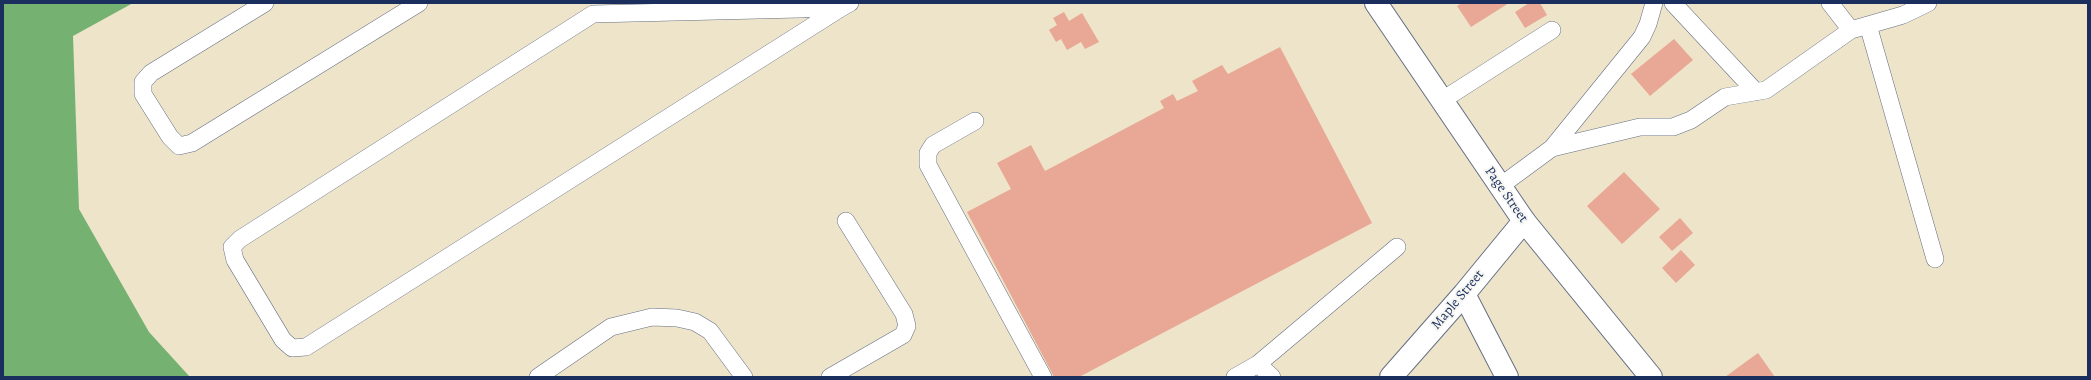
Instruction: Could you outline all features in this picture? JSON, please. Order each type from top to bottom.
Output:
[{"type":"main road","name":"Page Street","points":[[1379,4],[1441,102],[1524,221],[1650,377]]},
{"type":"main road","name":"Maple Street","points":[[1391,377],[1464,294],[1524,221]]},
{"type":"main road","points":[[1464,294],[1507,377]]},
{"type":"lane","points":[[266,3],[151,74],[143,82],[143,94],[170,136],[179,146],[192,143],[419,3]]},
{"type":"lane","points":[[1499,186],[1552,148],[1642,37],[1648,24],[1654,3]]},
{"type":"lane","points":[[1673,3],[1756,92]]},
{"type":"lane","points":[[1830,3],[1851,30]]},
{"type":"lane","points":[[1552,148],[1640,127],[1674,127],[1691,120],[1725,96],[1766,90],[1851,30],[1903,15],[1928,3]]},
{"type":"lane","points":[[846,6],[306,346],[292,348],[283,340],[235,260],[232,247],[240,239],[589,8],[846,6]]},
{"type":"lane","points":[[1868,25],[1935,259]]},
{"type":"lane","points":[[1441,102],[1552,30]]},
{"type":"lane","points":[[975,121],[934,145],[928,153],[928,164],[1043,377]]},
{"type":"lane","points":[[830,377],[903,335],[907,326],[904,314],[846,221]]},
{"type":"lane","points":[[1234,377],[1258,364],[1397,247]]},
{"type":"lane","points":[[538,377],[611,327],[652,317],[677,318],[695,322],[710,331],[744,377]]},
{"type":"lane","points":[[1258,364],[1272,377]]},
{"type":"green space","points":[[3,3],[133,3],[73,36],[79,209],[149,332],[190,377],[3,377]]},
{"type":"building","points":[[1462,3],[1509,3],[1471,27],[1457,6]]},
{"type":"building","points":[[1529,3],[1540,3],[1547,15],[1525,28],[1515,12]]},
{"type":"building","points":[[1064,12],[1069,21],[1082,13],[1099,42],[1085,49],[1081,42],[1067,50],[1061,39],[1056,42],[1049,30],[1057,25],[1053,18]]},
{"type":"building","points":[[1674,39],[1693,60],[1650,96],[1631,74]]},
{"type":"building","points":[[1280,47],[1372,223],[1079,377],[1054,377],[967,212],[1011,189],[997,163],[1031,145],[1045,171],[1164,108],[1160,101],[1173,94],[1177,101],[1198,91],[1192,81],[1222,65],[1228,74]]},
{"type":"building","points":[[1624,172],[1660,209],[1622,244],[1587,206]]},
{"type":"building","points":[[1680,218],[1693,233],[1672,251],[1659,237]]},
{"type":"building","points":[[1681,250],[1695,265],[1676,283],[1662,268]]},
{"type":"building","points":[[1758,353],[1775,377],[1725,377]]}]
